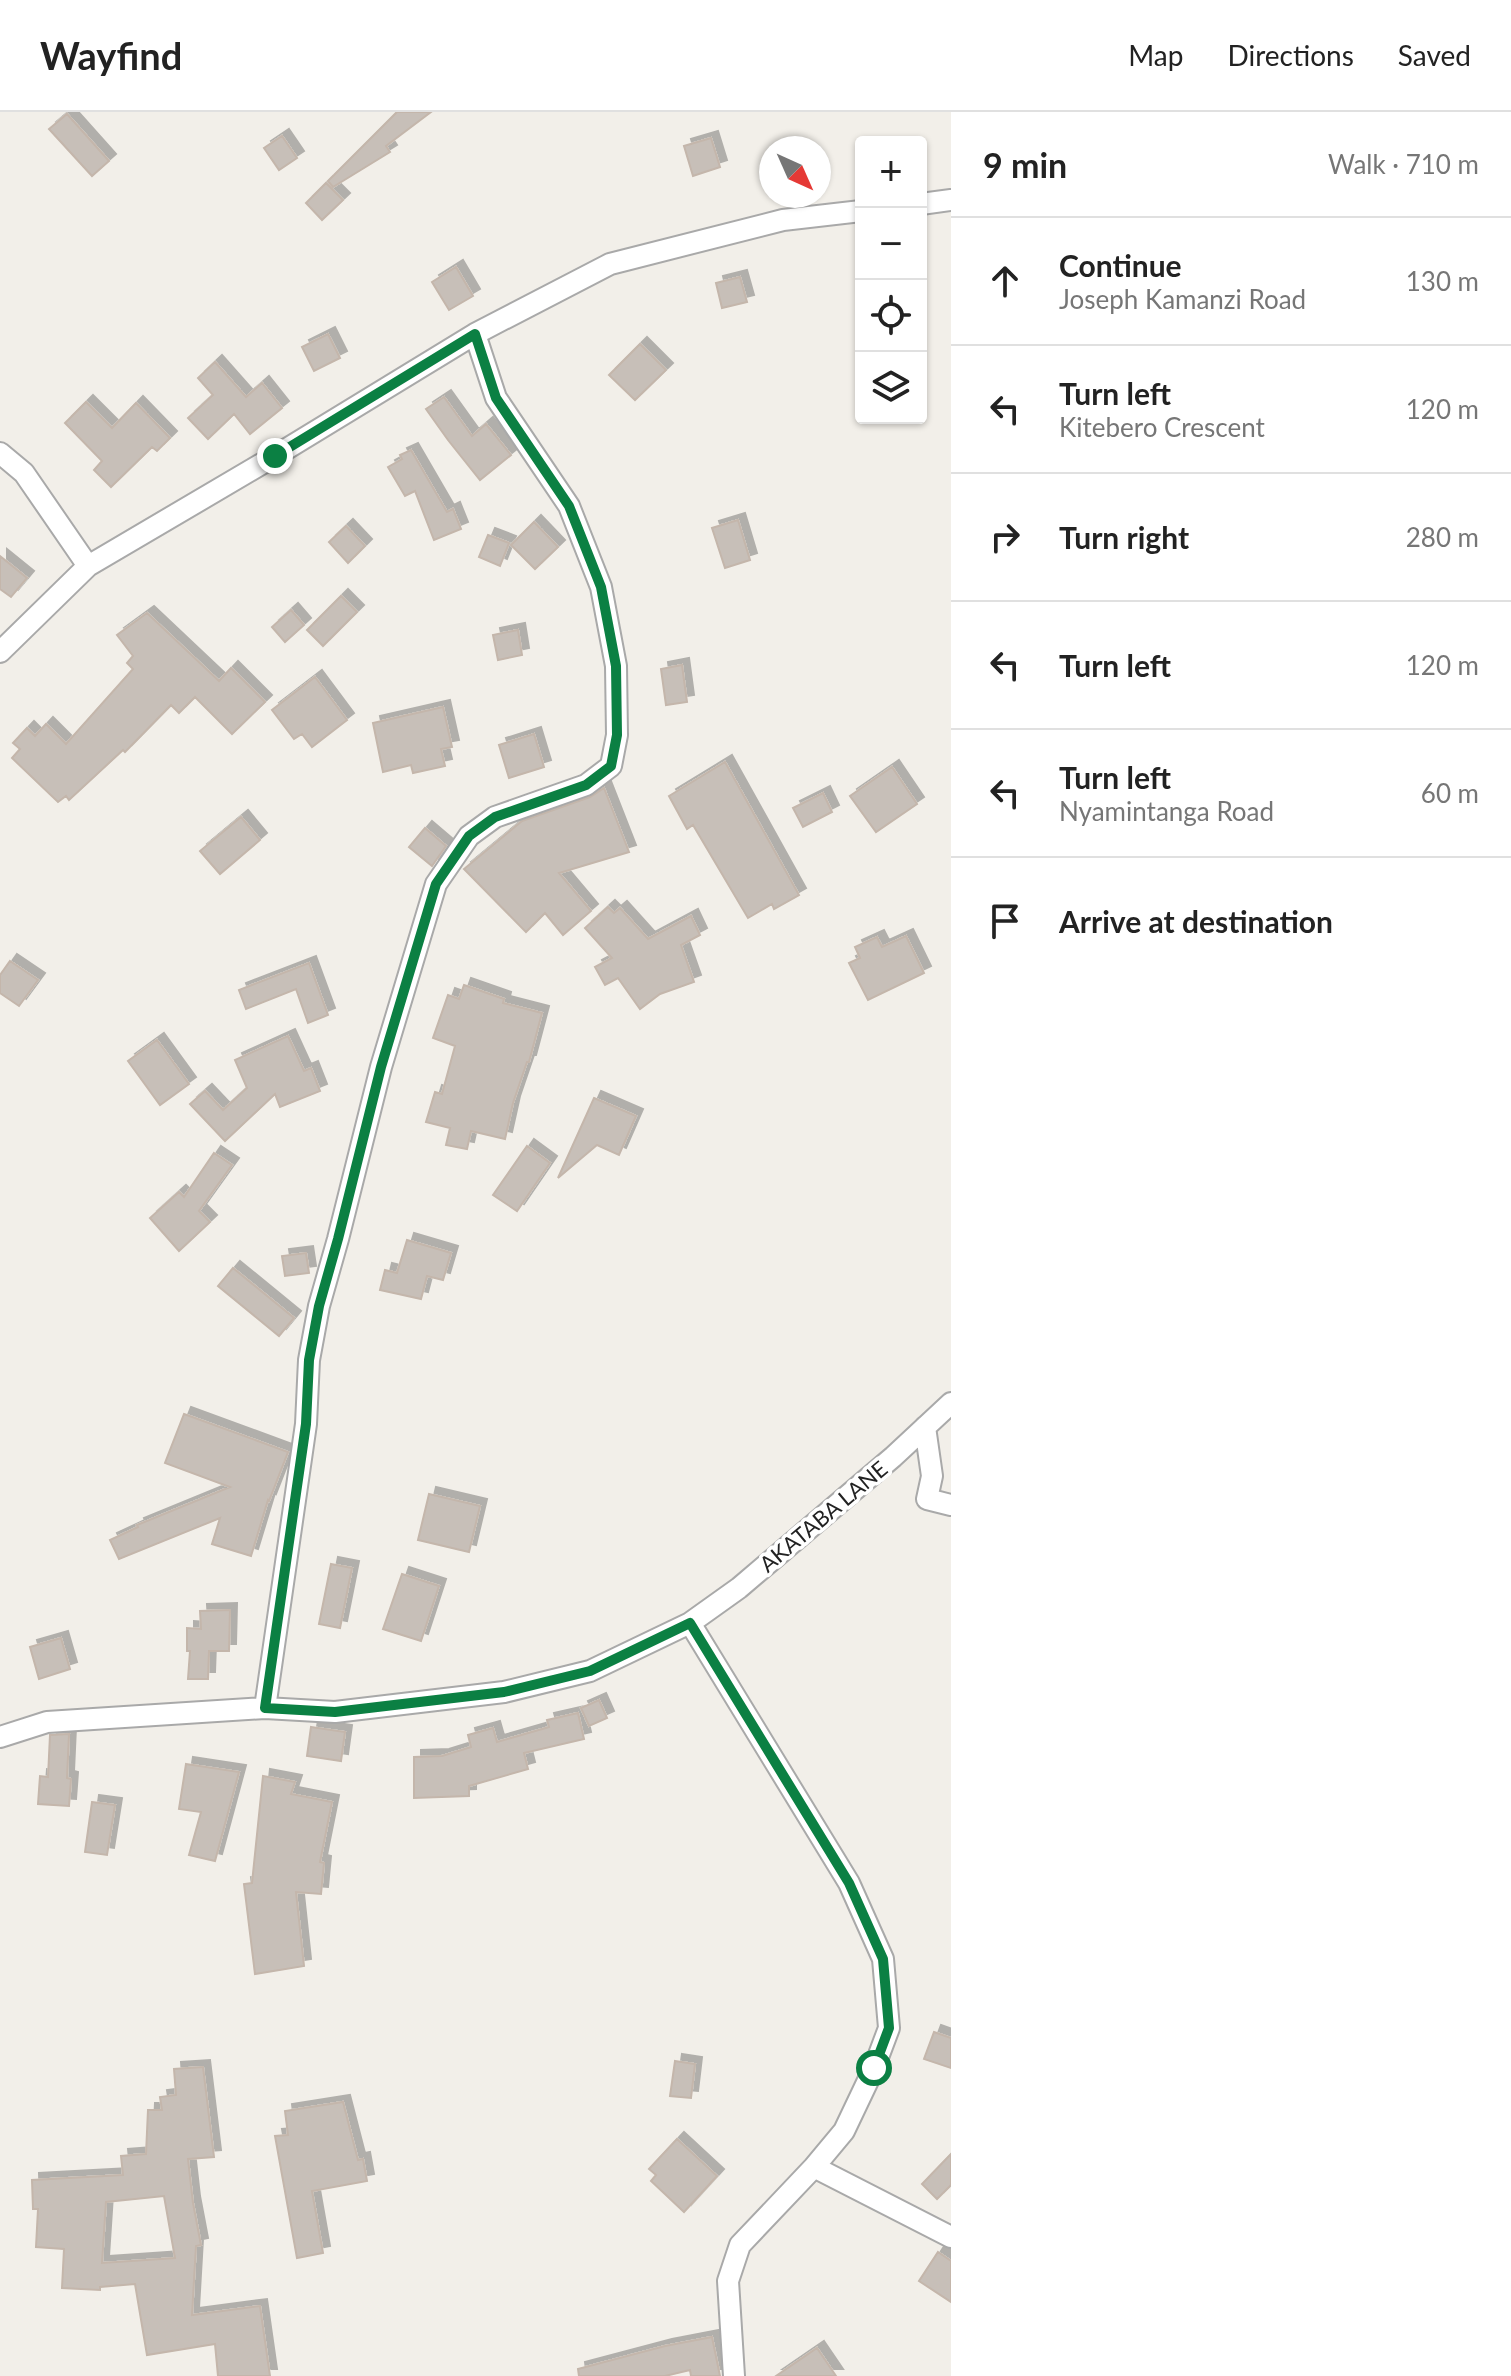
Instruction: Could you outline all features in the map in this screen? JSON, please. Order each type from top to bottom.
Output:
[{"type":"street","points":[[927,203],[951,200]]},
{"type":"street","points":[[0,652],[88,566],[475,334],[610,264],[783,220],[855,212]]},
{"type":"street","points":[[265,1708],[306,1424],[309,1360],[319,1306],[381,1067],[436,884],[469,836],[495,817],[586,785],[611,766],[617,735],[616,666],[601,587],[569,506],[496,398],[475,334]]},
{"type":"street","points":[[0,453],[24,473],[88,566]]},
{"type":"street","name":"AKATABA LANE","points":[[0,1737],[47,1722],[265,1708],[335,1712],[504,1692],[590,1671],[690,1623],[739,1588],[893,1457],[951,1403]]},
{"type":"street","points":[[925,1427],[932,1476],[927,1499],[951,1505]]},
{"type":"street","points":[[690,1623],[849,1883],[883,1959],[889,2028],[844,2131],[740,2245],[728,2281],[734,2376]]},
{"type":"street","points":[[814,2167],[951,2237]]},
{"type":"building","points":[[397,112],[431,112],[386,146],[390,152],[333,187],[328,181]]},
{"type":"building","points":[[67,114],[109,161],[92,176],[49,129]]},
{"type":"building","points":[[282,136],[297,158],[279,170],[264,148]]},
{"type":"building","points":[[711,138],[720,167],[693,176],[684,146]]},
{"type":"building","points":[[326,183],[343,200],[322,220],[306,203]]},
{"type":"building","points":[[456,267],[473,296],[449,310],[432,282]]},
{"type":"building","points":[[740,277],[747,302],[722,308],[716,283]]},
{"type":"building","points":[[328,334],[340,358],[314,371],[302,347]]},
{"type":"building","points":[[640,344],[666,370],[635,400],[609,375]]},
{"type":"building","points":[[215,362],[246,397],[262,383],[282,408],[250,434],[234,414],[208,439],[188,418],[213,395],[198,378]]},
{"type":"building","points":[[444,397],[472,436],[486,424],[511,455],[480,480],[426,409]]},
{"type":"building","points":[[86,402],[112,428],[136,403],[170,438],[157,451],[152,447],[111,487],[94,470],[102,461],[65,423]]},
{"type":"building","points":[[411,450],[447,512],[453,509],[461,529],[434,540],[415,491],[405,496],[388,467],[402,459],[400,455]]},
{"type":"building","points":[[738,520],[750,560],[725,568],[712,528]]},
{"type":"building","points":[[534,522],[558,547],[535,569],[511,545]]},
{"type":"building","points":[[346,526],[365,546],[348,563],[329,542]]},
{"type":"building","points":[[488,535],[509,543],[500,566],[479,557]]},
{"type":"building","points":[[0,556],[27,578],[11,597],[0,589]]},
{"type":"building","points":[[341,596],[357,612],[323,646],[307,630]]},
{"type":"building","points":[[291,610],[304,625],[285,642],[272,627]]},
{"type":"building","points":[[147,613],[219,681],[231,668],[265,702],[232,734],[195,697],[179,713],[171,705],[125,752],[123,750],[69,800],[66,796],[58,802],[12,758],[20,749],[13,743],[27,728],[35,736],[46,724],[66,744],[133,669],[127,663],[133,656],[117,635]]},
{"type":"building","points":[[518,630],[522,655],[498,660],[493,635]]},
{"type":"building","points":[[682,665],[687,702],[666,705],[661,669]]},
{"type":"building","points":[[315,677],[347,720],[312,747],[302,734],[294,739],[272,710]]},
{"type":"building","points":[[443,707],[452,747],[441,749],[445,766],[413,773],[411,765],[383,772],[373,723]]},
{"type":"building","points":[[534,734],[544,767],[509,778],[499,745]]},
{"type":"building","points":[[725,762],[799,895],[774,909],[772,904],[748,918],[693,825],[687,829],[669,796]]},
{"type":"building","points":[[892,767],[917,804],[876,832],[850,796]]},
{"type":"building","points":[[604,788],[629,852],[559,873],[591,911],[563,935],[545,913],[526,932],[464,869],[522,821],[590,797]]},
{"type":"building","points":[[823,793],[832,812],[803,827],[793,808]]},
{"type":"building","points":[[241,817],[260,840],[220,874],[200,851]]},
{"type":"building","points":[[425,828],[446,846],[432,866],[409,847]]},
{"type":"building","points":[[608,907],[614,913],[620,908],[648,939],[691,916],[700,935],[681,945],[694,982],[660,994],[640,1009],[618,978],[605,985],[595,967],[612,958],[585,928]]},
{"type":"building","points":[[906,936],[924,973],[868,1000],[849,963],[860,958],[855,947],[877,937],[882,947]]},
{"type":"building","points":[[10,961],[38,980],[19,1006],[0,993],[0,975]]},
{"type":"building","points":[[309,963],[328,1015],[308,1023],[296,989],[246,1009],[239,990]]},
{"type":"building","points":[[464,985],[504,999],[503,1003],[542,1013],[529,1062],[513,1103],[505,1139],[471,1131],[467,1149],[446,1145],[450,1128],[426,1122],[435,1092],[442,1094],[455,1046],[433,1038],[448,995],[459,999]]},
{"type":"building","points":[[288,1036],[304,1071],[311,1068],[320,1091],[280,1107],[275,1094],[225,1141],[190,1104],[205,1091],[223,1110],[247,1088],[235,1060]]},
{"type":"building","points":[[157,1040],[189,1084],[160,1105],[128,1061]]},
{"type":"building","points":[[594,1098],[636,1116],[619,1155],[597,1145],[558,1178]]},
{"type":"building","points":[[527,1146],[550,1163],[517,1211],[493,1195]]},
{"type":"building","points":[[214,1153],[232,1165],[199,1211],[210,1222],[179,1251],[150,1218],[179,1192],[184,1197]]},
{"type":"building","points":[[407,1240],[451,1253],[443,1280],[427,1276],[421,1299],[380,1290],[385,1270],[397,1273]]},
{"type":"building","points":[[306,1253],[309,1273],[285,1276],[282,1256]]},
{"type":"building","points":[[233,1268],[294,1318],[279,1336],[218,1286]]},
{"type":"building","points":[[184,1414],[288,1452],[268,1500],[251,1556],[212,1544],[220,1518],[119,1559],[110,1540],[137,1525],[230,1487],[165,1463]]},
{"type":"building","points":[[429,1494],[480,1506],[469,1552],[418,1540]]},
{"type":"building","points":[[331,1564],[352,1568],[340,1628],[319,1624]]},
{"type":"building","points":[[402,1574],[439,1586],[421,1641],[383,1629]]},
{"type":"building","points":[[230,1610],[229,1651],[209,1651],[208,1679],[188,1679],[190,1651],[187,1651],[187,1628],[201,1629],[200,1611]]},
{"type":"building","points":[[61,1638],[70,1669],[39,1679],[30,1647]]},
{"type":"building","points":[[599,1700],[607,1718],[589,1726],[581,1708]]},
{"type":"building","points":[[578,1713],[584,1739],[524,1753],[528,1769],[469,1786],[469,1796],[414,1798],[414,1757],[442,1756],[471,1747],[468,1735],[493,1728],[497,1742],[549,1727],[547,1720]]},
{"type":"building","points":[[311,1727],[345,1732],[341,1761],[307,1756]]},
{"type":"building","points":[[69,1734],[69,1806],[38,1804],[40,1776],[48,1777],[50,1735]]},
{"type":"building","points":[[186,1764],[239,1772],[215,1861],[189,1855],[201,1812],[179,1809]]},
{"type":"building","points":[[263,1776],[295,1782],[291,1794],[332,1802],[320,1862],[324,1863],[321,1894],[296,1892],[304,1966],[255,1974],[244,1884],[252,1883]]},
{"type":"building","points":[[92,1802],[115,1805],[107,1855],[85,1852]]},
{"type":"building","points":[[934,2032],[951,2038],[951,2068],[924,2059]]},
{"type":"building","points":[[675,2061],[695,2064],[691,2098],[670,2096]]},
{"type":"building","points":[[203,2067],[214,2157],[188,2159],[201,2245],[196,2246],[192,2315],[260,2306],[270,2376],[218,2376],[215,2344],[147,2355],[135,2284],[100,2287],[100,2290],[62,2288],[64,2249],[36,2247],[38,2209],[33,2209],[32,2180],[123,2175],[121,2156],[146,2154],[148,2110],[162,2110],[160,2097],[176,2095],[174,2069]],"holes":[[[164,2196],[175,2258],[102,2263],[106,2202]]]},
{"type":"building","points":[[343,2102],[358,2160],[363,2159],[367,2181],[312,2191],[323,2253],[297,2258],[275,2136],[288,2135],[285,2111]]},
{"type":"building","points":[[677,2139],[717,2176],[684,2212],[651,2181],[656,2175],[649,2169]]},
{"type":"building","points":[[951,2154],[951,2185],[937,2199],[922,2184]]},
{"type":"building","points":[[938,2252],[951,2261],[951,2302],[919,2281]]},
{"type":"building","points":[[712,2337],[720,2376],[691,2376],[690,2370],[665,2376],[579,2376],[578,2369]]},
{"type":"building","points":[[817,2348],[836,2376],[776,2376]]},
{"type":"route","points":[[275,456],[475,334],[496,398],[569,506],[601,587],[616,666],[617,735],[611,766],[586,785],[495,817],[469,836],[436,884],[381,1067],[319,1306],[309,1360],[306,1424],[265,1708],[335,1712],[504,1692],[590,1671],[690,1623],[849,1883],[883,1959],[889,2028],[874,2068]]}]
